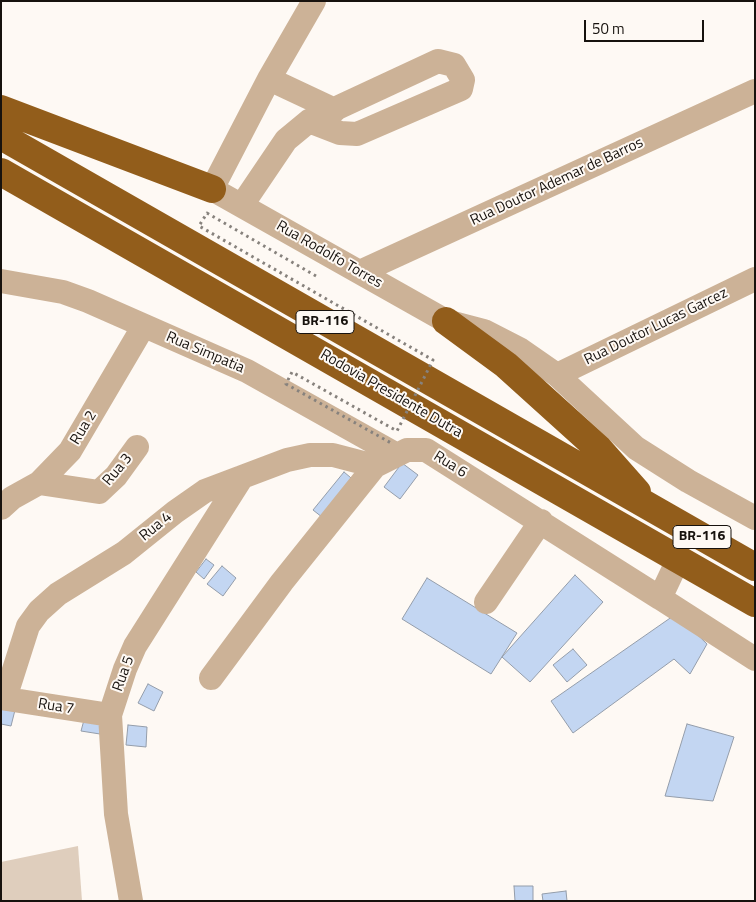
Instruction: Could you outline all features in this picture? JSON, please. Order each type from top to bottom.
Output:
[{"type":"highway","points":[[1,109],[212,189]]},
{"type":"highway","name":"Rodovia Presidente Dutra","points":[[1,136],[755,566]]},
{"type":"highway","name":"Rodovia Presidente Dutra","points":[[1,172],[304,344],[652,546],[755,603]]},
{"type":"highway","points":[[446,321],[506,365],[600,449],[649,507]]},
{"type":"street","points":[[212,189],[269,79],[314,1]]},
{"type":"street","points":[[242,205],[286,140],[310,121],[438,61],[454,65],[463,80],[461,89],[357,134],[340,134],[310,121]]},
{"type":"street","points":[[269,79],[335,110]]},
{"type":"street","name":"Rua Doutor Ademar de Barros","points":[[360,272],[752,99]]},
{"type":"street","name":"Rua Rodolfo Torres","points":[[212,189],[446,321],[484,331],[521,350],[557,375],[636,448],[688,481],[755,518]]},
{"type":"street","name":"Rua Doutor Lucas Garcez","points":[[557,375],[755,279]]},
{"type":"street","name":"Rua Simpatia","points":[[2,282],[63,292],[88,301],[143,327],[247,371],[394,449]]},
{"type":"street","name":"Rua 2","points":[[1,508],[12,498],[39,483],[75,445],[143,327]]},
{"type":"street","name":"Rua 3","points":[[39,483],[95,493],[99,492],[116,476],[138,448]]},
{"type":"street","name":"Rua 6","points":[[212,678],[282,582],[375,466],[394,449],[426,450],[542,521],[755,660]]},
{"type":"street","name":"Rua 4","points":[[3,698],[28,626],[39,611],[58,594],[124,553],[174,512],[205,491],[287,460],[310,455],[333,455],[375,466]]},
{"type":"street","name":"Rua 5","points":[[131,901],[116,814],[110,716],[125,669],[136,646],[242,477]]},
{"type":"street","points":[[486,602],[542,521]]},
{"type":"street","points":[[660,598],[678,560]]},
{"type":"street","name":"Rua 7","points":[[3,698],[110,716]]},
{"type":"path","points":[[316,276],[207,213],[199,226],[433,360],[397,431],[292,372],[286,384],[394,449]]},
{"type":"shaded area","points":[[78,846],[82,901],[1,901],[1,862]]},
{"type":"building","points":[[402,463],[418,475],[400,499],[384,487]]},
{"type":"building","points":[[344,472],[357,483],[327,521],[313,510]]},
{"type":"building","points":[[206,559],[214,565],[204,579],[196,572]]},
{"type":"building","points":[[222,566],[236,578],[223,596],[207,584]]},
{"type":"building","points":[[575,575],[603,602],[530,682],[502,657]]},
{"type":"building","points":[[427,578],[517,633],[491,674],[402,619]]},
{"type":"building","points":[[676,614],[707,644],[690,674],[674,659],[573,733],[551,701]]},
{"type":"building","points":[[573,649],[587,665],[567,682],[553,665]]},
{"type":"building","points":[[148,684],[163,692],[154,711],[138,703]]},
{"type":"building","points":[[1,707],[15,710],[11,726],[1,724]]},
{"type":"building","points":[[84,720],[101,724],[100,734],[81,731]]},
{"type":"building","points":[[687,724],[734,737],[713,801],[665,796]]},
{"type":"building","points":[[128,725],[147,727],[146,747],[126,745]]},
{"type":"building","points":[[514,886],[533,886],[533,901],[515,901]]},
{"type":"building","points":[[566,891],[567,901],[543,901],[542,894]]}]
